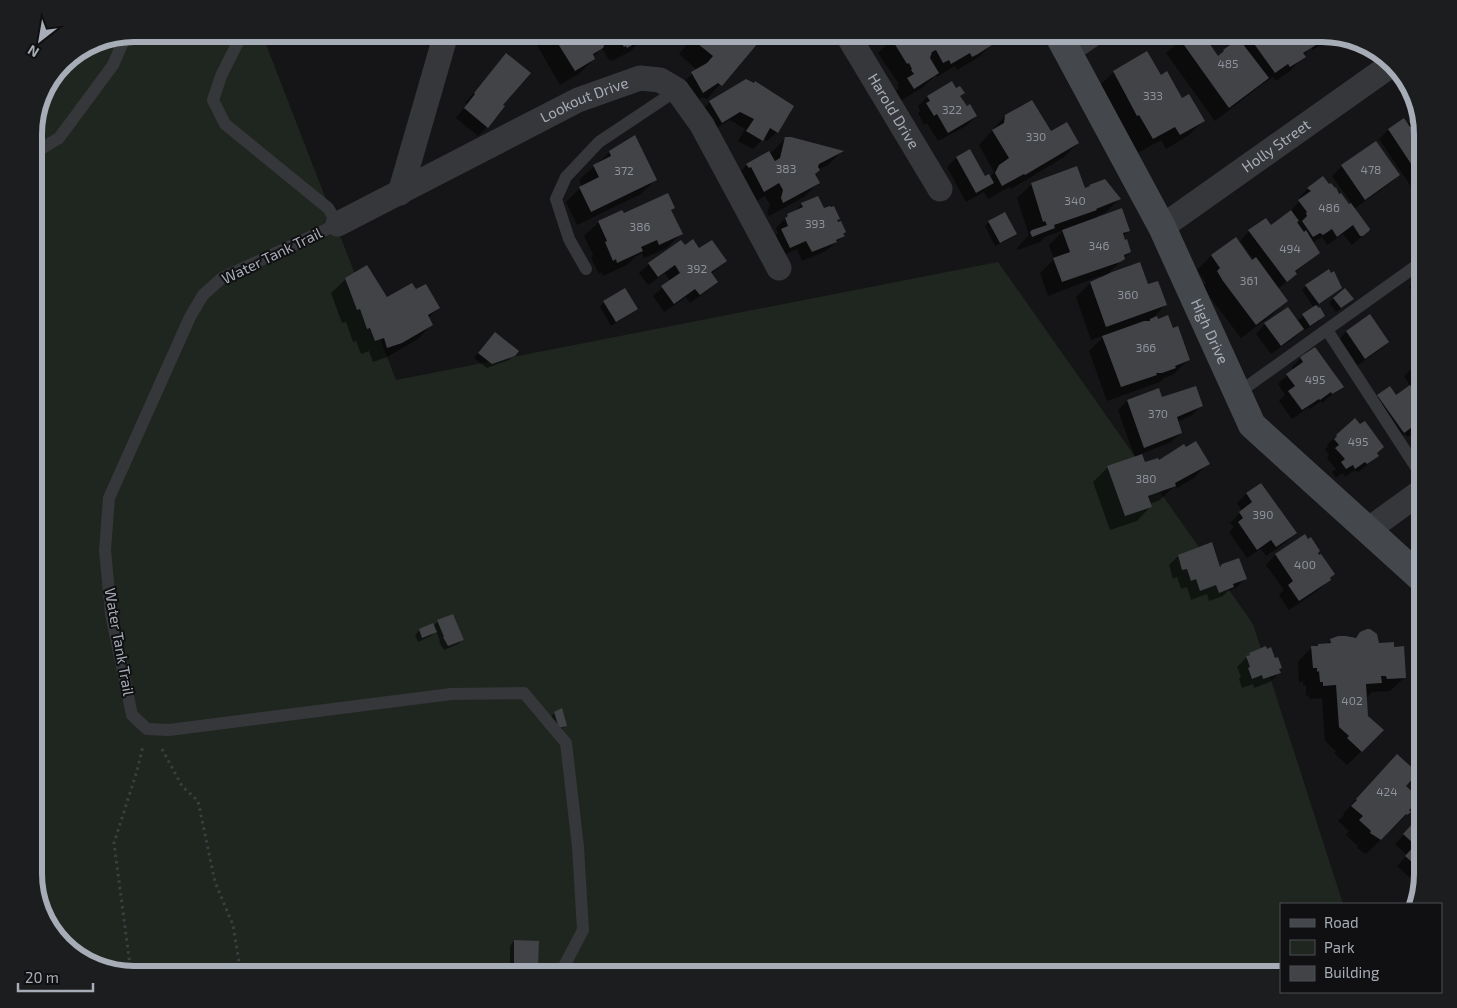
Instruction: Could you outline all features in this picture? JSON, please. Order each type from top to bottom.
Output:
[{"type":"street","points":[[400,194],[444,42]]},
{"type":"street","name":"Harold Drive","points":[[851,42],[940,189]]},
{"type":"street","name":"High Drive","points":[[1065,45],[1162,227],[1252,425],[1414,572]]},
{"type":"street","name":"Holly Street","points":[[1162,227],[1386,68]]},
{"type":"street","name":"Lookout Drive","points":[[338,224],[400,194],[578,100],[640,78],[660,80],[678,90]]},
{"type":"street","points":[[678,90],[702,125],[779,268]]},
{"type":"street","points":[[1368,530],[1414,497]]},
{"type":"lane","points":[[238,42],[213,100],[225,124],[328,208],[338,224]]},
{"type":"lane","points":[[43,147],[58,138],[113,65],[123,43]]},
{"type":"lane","points":[[586,269],[569,239],[556,199],[566,177],[599,142],[678,90]]},
{"type":"lane","name":"Water Tank Trail","points":[[147,728],[132,715],[111,614],[105,550],[109,498],[190,317],[203,295],[222,278],[338,224]]},
{"type":"lane","points":[[1238,393],[1414,267]]},
{"type":"lane","points":[[1327,330],[1414,464]]},
{"type":"lane","points":[[147,728],[170,730],[451,694],[524,693],[566,743],[578,847],[583,930],[564,966]]},
{"type":"path","points":[[130,966],[114,843],[137,771],[147,728]]},
{"type":"path","points":[[147,728],[161,748],[182,786],[198,801],[215,882],[233,926],[240,966]]},
{"type":"green space","points":[[265,42],[396,380],[998,262],[1253,624],[1343,903],[1280,903],[1280,966],[135,966],[105,961],[94,956],[74,943],[65,934],[47,903],[43,879],[43,123],[52,94],[74,65],[99,50],[123,43]]},
{"type":"building","points":[[557,42],[606,42],[603,48],[593,54],[595,59],[575,71]]},
{"type":"building","points":[[621,42],[637,42],[627,48],[626,46],[624,47]]},
{"type":"building","points":[[696,42],[758,43],[722,86],[718,83],[703,93],[691,72],[707,63],[713,56]]},
{"type":"building","points":[[893,42],[995,43],[972,57],[970,53],[951,64],[949,60],[943,63],[936,50],[932,52],[930,58],[939,73],[914,89],[907,78],[914,74],[909,63],[907,64]]},
{"type":"building","points":[[1182,42],[1208,42],[1218,56],[1235,42],[1241,42],[1269,78],[1229,108]]},
{"type":"building","points":[[1253,42],[1314,42],[1316,45],[1303,53],[1306,57],[1290,67],[1288,64],[1275,73]]},
{"type":"building","points":[[1147,51],[1161,75],[1167,71],[1182,98],[1189,94],[1205,121],[1180,135],[1175,127],[1153,139],[1139,115],[1137,116],[1113,71]]},
{"type":"building","points":[[506,53],[531,73],[503,105],[505,106],[488,128],[464,108]]},
{"type":"building","points":[[746,79],[754,83],[755,81],[794,106],[778,133],[770,128],[763,141],[746,131],[754,119],[740,112],[722,123],[709,101]]},
{"type":"building","points":[[952,81],[956,88],[960,86],[965,93],[960,96],[967,106],[970,104],[977,116],[948,133],[937,114],[934,116],[926,103],[930,101],[927,96]]},
{"type":"building","points":[[1032,100],[1051,131],[1067,122],[1079,143],[1025,175],[1002,186],[995,173],[999,165],[1009,158],[992,130],[1004,123],[1005,115]]},
{"type":"building","points":[[1404,118],[1410,127],[1412,126],[1409,121],[1413,118],[1414,168],[1388,129]]},
{"type":"building","points":[[635,135],[657,180],[591,212],[579,187],[599,177],[593,165],[611,156],[609,151]]},
{"type":"building","points":[[785,137],[844,151],[819,164],[820,170],[815,174],[820,183],[783,203],[781,198],[783,190],[779,183],[764,192],[751,167],[749,168],[746,164],[769,151],[775,161],[780,158]]},
{"type":"building","points":[[1376,141],[1400,175],[1365,200],[1341,165]]},
{"type":"building","points":[[970,149],[985,176],[989,174],[994,183],[976,193],[956,157]]},
{"type":"building","points":[[1077,166],[1085,188],[1105,179],[1121,199],[1097,210],[1054,225],[1055,228],[1032,237],[1030,232],[1032,230],[1047,225],[1045,221],[1043,222],[1031,183]]},
{"type":"building","points":[[1323,176],[1329,184],[1331,183],[1336,187],[1339,194],[1341,193],[1349,204],[1351,203],[1370,229],[1363,236],[1360,236],[1353,225],[1337,237],[1332,229],[1323,235],[1320,233],[1313,237],[1302,221],[1307,216],[1307,212],[1298,200],[1311,191],[1307,188]]},
{"type":"building","points":[[668,193],[675,208],[671,210],[683,234],[659,245],[657,240],[641,247],[643,251],[617,263],[616,259],[613,261],[598,221],[622,210],[624,213]]},
{"type":"building","points":[[818,196],[824,208],[834,206],[840,219],[837,220],[838,222],[841,221],[846,232],[843,234],[845,236],[836,240],[837,242],[812,252],[806,241],[790,248],[781,229],[788,226],[785,218],[788,216],[787,214],[803,207],[801,203]]},
{"type":"building","points":[[1122,208],[1130,231],[1123,233],[1131,252],[1124,255],[1125,259],[1120,262],[1062,282],[1053,258],[1070,252],[1062,230]]},
{"type":"building","points":[[1291,210],[1299,221],[1297,222],[1304,232],[1306,230],[1320,253],[1295,271],[1297,274],[1287,282],[1248,230],[1266,218],[1271,225]]},
{"type":"building","points":[[1005,212],[1017,234],[1000,243],[988,221]]},
{"type":"building","points":[[1236,237],[1252,260],[1256,257],[1288,301],[1256,325],[1223,281],[1217,271],[1220,268],[1211,255]]},
{"type":"building","points":[[693,239],[699,248],[712,240],[727,261],[711,272],[718,282],[700,295],[695,289],[674,304],[661,286],[680,273],[675,265],[658,277],[648,263],[681,240],[685,245]]},
{"type":"building","points":[[1140,262],[1148,284],[1158,281],[1167,305],[1106,327],[1090,282]]},
{"type":"building","points":[[367,265],[387,297],[412,283],[416,289],[426,284],[440,308],[428,315],[433,325],[402,343],[387,348],[384,338],[375,341],[370,328],[367,329],[360,309],[357,310],[345,278]]},
{"type":"building","points":[[1329,269],[1331,273],[1334,271],[1342,288],[1319,304],[1305,285]]},
{"type":"building","points":[[625,288],[638,309],[616,322],[603,301]]},
{"type":"building","points":[[1345,288],[1354,299],[1341,308],[1333,298]]},
{"type":"building","points":[[1316,305],[1320,307],[1325,316],[1310,326],[1302,314]]},
{"type":"building","points":[[1288,307],[1304,329],[1281,346],[1264,323]]},
{"type":"building","points":[[1370,314],[1389,342],[1365,359],[1346,331]]},
{"type":"building","points":[[1168,315],[1173,328],[1178,326],[1190,360],[1175,366],[1176,368],[1156,373],[1157,375],[1121,387],[1102,336],[1144,321],[1150,321],[1150,319],[1157,316],[1158,319]]},
{"type":"building","points":[[495,332],[519,351],[515,356],[492,364],[478,353]]},
{"type":"building","points":[[1315,347],[1344,387],[1332,394],[1331,392],[1302,410],[1288,391],[1295,386],[1286,374],[1303,362],[1300,357]]},
{"type":"building","points":[[1410,385],[1414,391],[1414,426],[1404,433],[1377,395],[1390,386],[1396,395]]},
{"type":"building","points":[[1196,386],[1203,406],[1177,417],[1182,433],[1144,448],[1127,400],[1159,388],[1162,397]]},
{"type":"building","points":[[1355,418],[1360,424],[1365,421],[1384,447],[1377,453],[1379,456],[1367,464],[1365,462],[1355,469],[1353,465],[1346,469],[1341,462],[1345,459],[1335,448],[1339,445],[1334,439]]},
{"type":"building","points":[[1196,441],[1210,464],[1175,483],[1176,486],[1148,496],[1152,507],[1125,516],[1107,466],[1142,454],[1145,462],[1158,458],[1159,460],[1184,444],[1186,447]]},
{"type":"building","points":[[1261,483],[1297,533],[1276,547],[1271,540],[1257,550],[1238,522],[1243,518],[1239,512],[1252,502],[1246,493]]},
{"type":"building","points":[[1305,534],[1308,539],[1311,537],[1320,551],[1319,555],[1321,554],[1335,574],[1330,578],[1331,580],[1299,601],[1288,585],[1293,581],[1275,554]]},
{"type":"building","points":[[1212,542],[1220,567],[1222,564],[1239,558],[1247,579],[1233,584],[1234,587],[1219,593],[1216,585],[1200,591],[1196,579],[1191,581],[1187,569],[1182,570],[1178,555]]},
{"type":"building","points":[[453,614],[464,640],[448,646],[437,620]]},
{"type":"building","points":[[433,623],[437,632],[422,638],[419,629]]},
{"type":"building","points":[[1367,629],[1377,634],[1379,643],[1394,642],[1394,647],[1404,646],[1406,678],[1387,679],[1386,676],[1381,676],[1382,683],[1366,684],[1368,716],[1384,730],[1362,752],[1347,738],[1349,736],[1339,727],[1336,685],[1323,686],[1323,682],[1320,682],[1319,671],[1317,672],[1317,668],[1313,668],[1311,646],[1331,643],[1330,639],[1338,636],[1356,638],[1360,632]]},
{"type":"building","points":[[1266,646],[1267,649],[1271,647],[1275,658],[1278,657],[1282,668],[1279,669],[1281,673],[1263,679],[1262,675],[1252,679],[1246,656]]},
{"type":"building","points":[[562,708],[567,726],[559,728],[554,712]]},
{"type":"building","points":[[1397,754],[1414,769],[1414,777],[1406,786],[1414,793],[1414,805],[1409,810],[1411,812],[1406,814],[1381,840],[1370,833],[1371,831],[1359,820],[1363,816],[1351,806]]},
{"type":"building","points":[[1414,822],[1414,844],[1403,834]]},
{"type":"building","points":[[1414,846],[1414,864],[1405,856]]},
{"type":"building","points":[[514,940],[539,941],[538,966],[514,966]]}]
